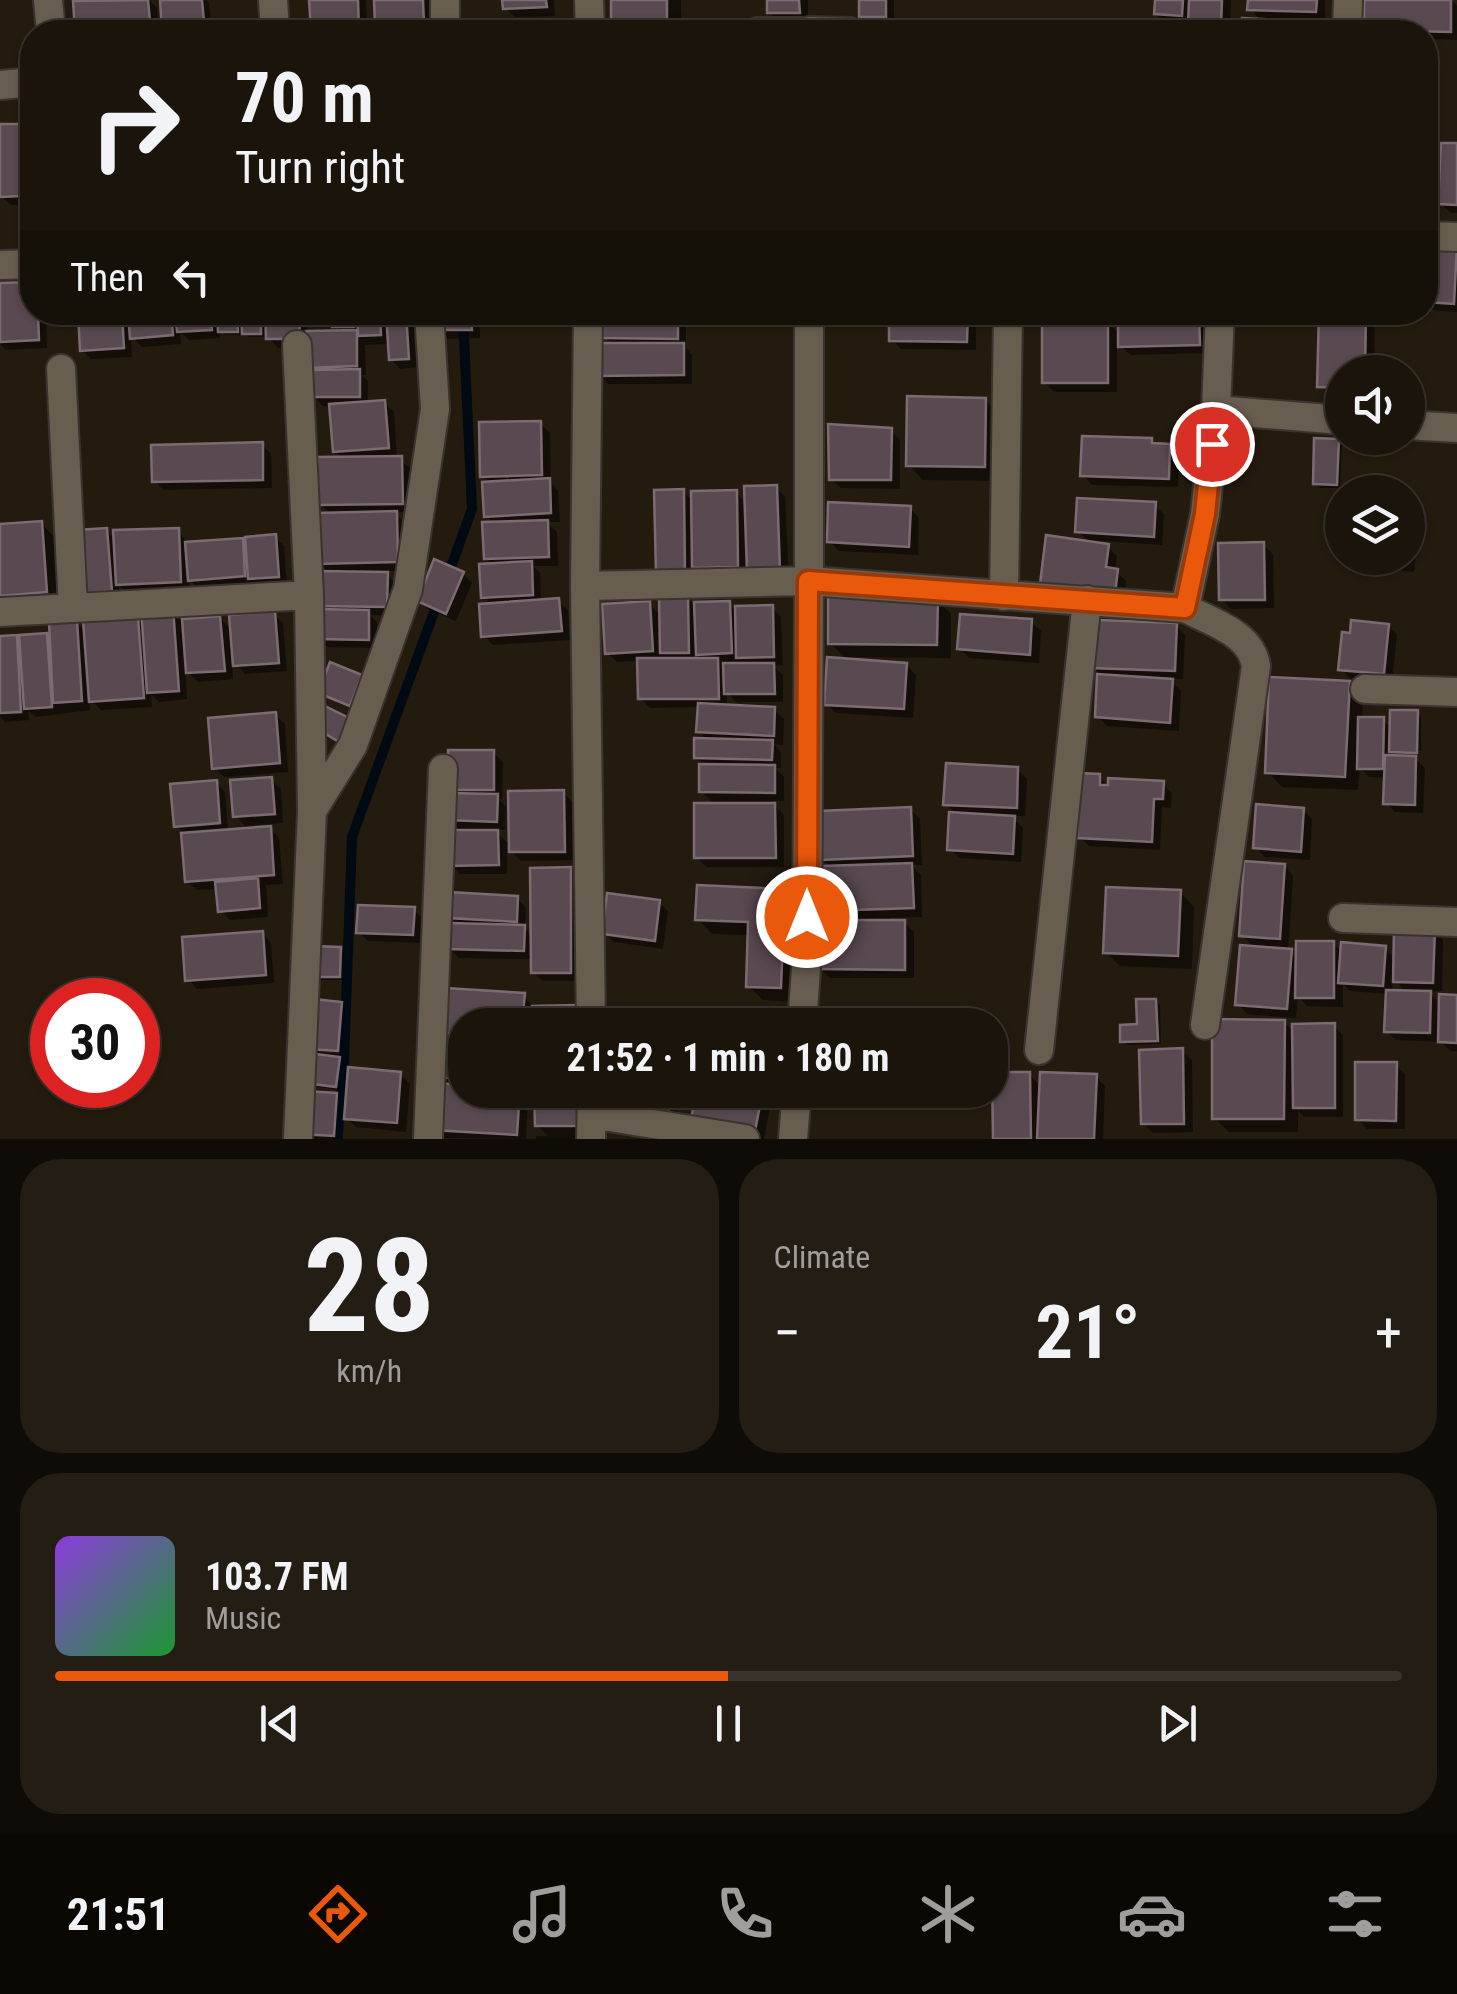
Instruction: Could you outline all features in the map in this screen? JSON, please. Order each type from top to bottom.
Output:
[{"type":"street","points":[[312,811],[353,745],[408,589],[435,409],[430,325]]},
{"type":"street","points":[[588,325],[585,586],[591,1008]]},
{"type":"street","points":[[803,1008],[807,954],[810,325]]},
{"type":"street","points":[[1004,596],[1008,325]]},
{"type":"street","points":[[1185,608],[1205,514],[1216,410],[1219,325]]},
{"type":"street","points":[[297,345],[309,595],[312,811],[298,1139]]},
{"type":"street","points":[[61,370],[73,608]]},
{"type":"street","points":[[1216,410],[1325,419]]},
{"type":"street","points":[[1425,426],[1457,428]]},
{"type":"street","points":[[585,586],[808,581],[1185,608],[1245,640],[1254,652],[1256,666],[1205,1025]]},
{"type":"street","points":[[0,612],[309,595]]},
{"type":"street","points":[[1039,1050],[1087,600]]},
{"type":"street","points":[[1365,689],[1457,692]]},
{"type":"street","points":[[428,1139],[443,769]]},
{"type":"street","points":[[1343,918],[1457,922]]},
{"type":"street","points":[[793,1139],[796,1108]]},
{"type":"street","points":[[592,1114],[744,1139]]},
{"type":"building","points":[[148,0],[150,20],[74,20],[73,1]]},
{"type":"building","points":[[160,0],[202,0],[204,20],[161,20]]},
{"type":"building","points":[[309,0],[358,0],[359,20],[310,20]]},
{"type":"building","points":[[374,0],[423,0],[424,20],[375,20]]},
{"type":"building","points":[[502,0],[546,0],[547,7],[503,9]]},
{"type":"building","points":[[611,0],[667,0],[667,20],[611,20]]},
{"type":"building","points":[[767,0],[799,0],[800,13],[767,13]]},
{"type":"building","points":[[859,0],[886,0],[886,17],[859,17]]},
{"type":"building","points":[[1155,0],[1183,0],[1182,16],[1154,14]]},
{"type":"building","points":[[1189,0],[1222,0],[1221,20],[1188,20]]},
{"type":"building","points":[[1248,0],[1317,0],[1316,12],[1247,10]]},
{"type":"building","points":[[1364,0],[1451,0],[1451,32],[1438,32],[1438,20],[1364,20]]},
{"type":"building","points":[[0,124],[20,124],[20,196],[0,197]]},
{"type":"building","points":[[1441,143],[1457,143],[1457,205],[1438,204]]},
{"type":"building","points":[[1438,244],[1457,245],[1454,304],[1438,303]]},
{"type":"building","points":[[20,282],[20,325],[38,325],[39,340],[0,342],[0,283]]},
{"type":"building","points":[[79,325],[123,325],[124,348],[80,351]]},
{"type":"building","points":[[129,325],[172,325],[173,335],[130,339]]},
{"type":"building","points":[[176,325],[212,325],[212,330],[177,332]]},
{"type":"building","points":[[218,325],[238,325],[238,332],[218,332]]},
{"type":"building","points":[[242,325],[261,325],[261,334],[242,334]]},
{"type":"building","points":[[265,325],[299,325],[300,339],[266,339]]},
{"type":"building","points":[[358,325],[381,325],[381,335],[358,336]]},
{"type":"building","points":[[387,325],[407,325],[409,359],[389,360]]},
{"type":"building","points":[[433,325],[472,325],[472,330],[433,330]]},
{"type":"building","points":[[602,325],[678,325],[678,339],[602,338]]},
{"type":"building","points":[[889,325],[968,325],[967,342],[889,341]]},
{"type":"building","points":[[1042,325],[1108,325],[1108,383],[1042,383]]},
{"type":"building","points":[[1118,325],[1199,325],[1200,345],[1118,347]]},
{"type":"building","points":[[1319,325],[1366,325],[1365,355],[1325,355],[1325,387],[1317,387]]},
{"type":"building","points":[[357,330],[357,366],[307,368],[306,331]]},
{"type":"building","points":[[596,343],[684,343],[684,375],[596,376]]},
{"type":"building","points":[[360,369],[360,397],[312,397],[311,370]]},
{"type":"building","points":[[907,396],[986,398],[985,467],[906,466]]},
{"type":"building","points":[[385,400],[389,448],[333,452],[329,404]]},
{"type":"building","points":[[541,421],[542,475],[480,477],[479,422]]},
{"type":"building","points":[[828,424],[892,428],[891,480],[829,480]]},
{"type":"building","points":[[1082,436],[1152,438],[1152,443],[1170,444],[1169,479],[1080,476]]},
{"type":"building","points":[[1314,438],[1325,438],[1325,455],[1338,455],[1337,475],[1325,475],[1325,484],[1313,484]]},
{"type":"building","points":[[263,442],[263,480],[152,482],[151,445]]},
{"type":"building","points":[[402,456],[403,504],[317,505],[317,457]]},
{"type":"building","points":[[550,478],[551,513],[484,517],[482,482]]},
{"type":"building","points":[[777,485],[780,571],[747,572],[744,486]]},
{"type":"building","points":[[684,489],[685,573],[656,574],[654,490]]},
{"type":"building","points":[[737,490],[738,567],[692,568],[691,491]]},
{"type":"building","points":[[1077,498],[1156,502],[1154,537],[1075,532]]},
{"type":"building","points":[[828,502],[911,506],[909,547],[827,542]]},
{"type":"building","points":[[397,511],[398,562],[316,564],[315,513]]},
{"type":"building","points":[[548,520],[549,557],[484,559],[482,522]]},
{"type":"building","points":[[42,521],[47,592],[0,596],[0,524]]},
{"type":"building","points":[[107,528],[112,591],[81,593],[76,530]]},
{"type":"building","points":[[179,528],[181,582],[116,585],[113,530]]},
{"type":"building","points":[[276,534],[279,577],[248,579],[245,537]]},
{"type":"building","points":[[1046,535],[1109,544],[1106,567],[1118,569],[1115,594],[1040,584]]},
{"type":"building","points":[[243,538],[245,576],[188,581],[185,542]]},
{"type":"building","points":[[1264,542],[1265,600],[1219,600],[1218,543]]},
{"type":"building","points":[[434,559],[464,572],[446,614],[417,601]]},
{"type":"building","points":[[532,561],[533,595],[481,598],[479,564]]},
{"type":"building","points":[[316,571],[388,572],[387,607],[315,606]]},
{"type":"building","points":[[828,596],[938,598],[937,645],[828,644]]},
{"type":"building","points":[[659,597],[688,597],[689,653],[660,653]]},
{"type":"building","points":[[559,598],[562,631],[481,637],[479,604]]},
{"type":"building","points":[[650,601],[653,651],[605,654],[602,604]]},
{"type":"building","points":[[730,601],[732,653],[696,655],[694,602]]},
{"type":"building","points":[[773,605],[774,657],[736,658],[735,606]]},
{"type":"building","points":[[173,607],[179,691],[147,693],[141,609]]},
{"type":"building","points":[[315,609],[369,610],[369,640],[315,639]]},
{"type":"building","points":[[275,611],[279,663],[233,666],[229,615]]},
{"type":"building","points":[[960,614],[1032,619],[1030,655],[957,649]]},
{"type":"building","points":[[220,616],[225,671],[186,673],[182,619]]},
{"type":"building","points":[[138,617],[144,698],[89,702],[83,620]]},
{"type":"building","points":[[77,620],[82,701],[53,703],[49,622]]},
{"type":"building","points":[[1098,620],[1177,623],[1175,671],[1090,668],[1092,636],[1098,636]]},
{"type":"building","points":[[1351,620],[1389,624],[1384,674],[1338,670],[1342,632],[1350,633]]},
{"type":"building","points":[[47,633],[52,707],[24,709],[19,635]]},
{"type":"building","points":[[17,635],[21,712],[0,713],[0,636]]},
{"type":"building","points":[[827,657],[907,663],[904,709],[824,705]]},
{"type":"building","points":[[637,658],[718,658],[719,699],[638,699]]},
{"type":"building","points":[[330,662],[362,675],[350,706],[318,693]]},
{"type":"building","points":[[723,663],[774,663],[775,694],[724,694]]},
{"type":"building","points":[[1097,674],[1173,679],[1170,723],[1095,717]]},
{"type":"building","points":[[1269,677],[1350,681],[1345,777],[1265,773]]},
{"type":"building","points":[[698,703],[775,707],[774,736],[696,732]]},
{"type":"building","points":[[321,704],[351,719],[339,742],[319,730]]},
{"type":"building","points":[[1390,710],[1418,710],[1417,753],[1389,752]]},
{"type":"building","points":[[276,712],[280,763],[212,769],[208,718]]},
{"type":"building","points":[[1358,717],[1384,717],[1383,769],[1357,769]]},
{"type":"building","points":[[694,738],[773,740],[772,760],[694,758]]},
{"type":"building","points":[[448,750],[494,750],[494,790],[448,790]]},
{"type":"building","points":[[1385,755],[1416,756],[1415,805],[1383,804]]},
{"type":"building","points":[[946,763],[1018,767],[1017,808],[943,805]]},
{"type":"building","points":[[699,764],[775,765],[775,793],[699,792]]},
{"type":"building","points":[[1080,773],[1100,774],[1100,785],[1108,785],[1108,778],[1164,781],[1163,799],[1154,799],[1152,842],[1077,838]]},
{"type":"building","points":[[272,777],[275,814],[233,817],[230,780]]},
{"type":"building","points":[[217,780],[220,823],[174,827],[170,784]]},
{"type":"building","points":[[564,790],[565,852],[509,852],[508,791]]},
{"type":"building","points":[[447,793],[498,794],[497,822],[446,820]]},
{"type":"building","points":[[694,803],[775,803],[776,858],[694,858]]},
{"type":"building","points":[[1256,804],[1304,808],[1301,852],[1253,848]]},
{"type":"building","points":[[911,807],[913,856],[821,860],[819,811]]},
{"type":"building","points":[[949,812],[1015,816],[1013,854],[947,850]]},
{"type":"building","points":[[271,826],[274,875],[185,882],[181,833]]},
{"type":"building","points":[[448,830],[498,830],[499,865],[448,866]]},
{"type":"building","points":[[1244,861],[1285,864],[1280,939],[1239,936]]},
{"type":"building","points":[[912,863],[914,908],[824,911],[822,866]]},
{"type":"building","points":[[571,867],[571,973],[531,973],[530,868]]},
{"type":"building","points":[[258,878],[260,908],[218,912],[215,882]]},
{"type":"building","points":[[697,885],[785,889],[781,988],[746,987],[748,922],[695,920]]},
{"type":"building","points":[[1106,887],[1181,890],[1178,956],[1103,953]]},
{"type":"building","points":[[449,892],[518,896],[517,922],[448,918]]},
{"type":"building","points":[[607,893],[660,900],[655,941],[602,934]]},
{"type":"building","points":[[358,905],[415,907],[413,935],[356,933]]},
{"type":"building","points":[[818,920],[905,920],[905,970],[818,969]]},
{"type":"building","points":[[448,923],[525,925],[524,951],[447,949]]},
{"type":"building","points":[[1394,927],[1435,928],[1433,983],[1393,982]]},
{"type":"building","points":[[263,931],[266,975],[185,981],[182,937]]},
{"type":"building","points":[[1296,941],[1334,941],[1334,998],[1295,998]]},
{"type":"building","points":[[1341,942],[1386,946],[1383,986],[1338,983]]},
{"type":"building","points":[[1240,945],[1292,949],[1287,1009],[1235,1005]]},
{"type":"building","points":[[312,946],[341,947],[340,977],[311,977]]},
{"type":"building","points":[[446,988],[525,993],[524,1008],[448,1008],[448,1034],[442,1033]]},
{"type":"building","points":[[1386,990],[1431,991],[1430,1033],[1384,1032]]},
{"type":"building","points":[[1439,994],[1457,995],[1457,1043],[1438,1042]]},
{"type":"building","points":[[314,999],[342,1002],[338,1051],[310,1049]]},
{"type":"building","points":[[1136,999],[1156,999],[1158,1041],[1120,1042],[1120,1025],[1137,1024]]},
{"type":"building","points":[[577,1005],[577,1008],[532,1008]]},
{"type":"building","points":[[1212,1019],[1285,1020],[1284,1119],[1212,1119]]},
{"type":"building","points":[[1335,1023],[1335,1108],[1293,1108],[1292,1024]]},
{"type":"building","points":[[439,1042],[448,1042],[448,1078],[437,1077]]},
{"type":"building","points":[[1183,1048],[1184,1124],[1141,1124],[1139,1050]]},
{"type":"building","points":[[308,1053],[340,1057],[336,1087],[304,1083]]},
{"type":"building","points":[[1355,1062],[1397,1062],[1396,1121],[1355,1120]]},
{"type":"building","points":[[348,1067],[401,1072],[397,1123],[344,1119]]},
{"type":"building","points":[[1008,1072],[1030,1072],[1031,1139],[993,1139],[993,1108],[1008,1108]]},
{"type":"building","points":[[1040,1072],[1097,1074],[1094,1139],[1037,1139]]},
{"type":"building","points":[[435,1083],[448,1084],[448,1108],[519,1108],[517,1135],[432,1130]]},
{"type":"building","points":[[302,1091],[337,1093],[334,1136],[299,1134]]},
{"type":"building","points":[[534,1108],[582,1108],[581,1126],[535,1126]]},
{"type":"building","points":[[619,1108],[669,1108],[667,1119],[618,1113]]},
{"type":"building","points":[[693,1108],[759,1108],[754,1136],[690,1123]]},
{"type":"waterway","points":[[448,575],[472,509],[463,325]]},
{"type":"waterway","points":[[337,1139],[344,1063],[352,837],[438,601]]},
{"type":"route","points":[[807,917],[808,581],[1185,608],[1205,514],[1212,444]]}]
